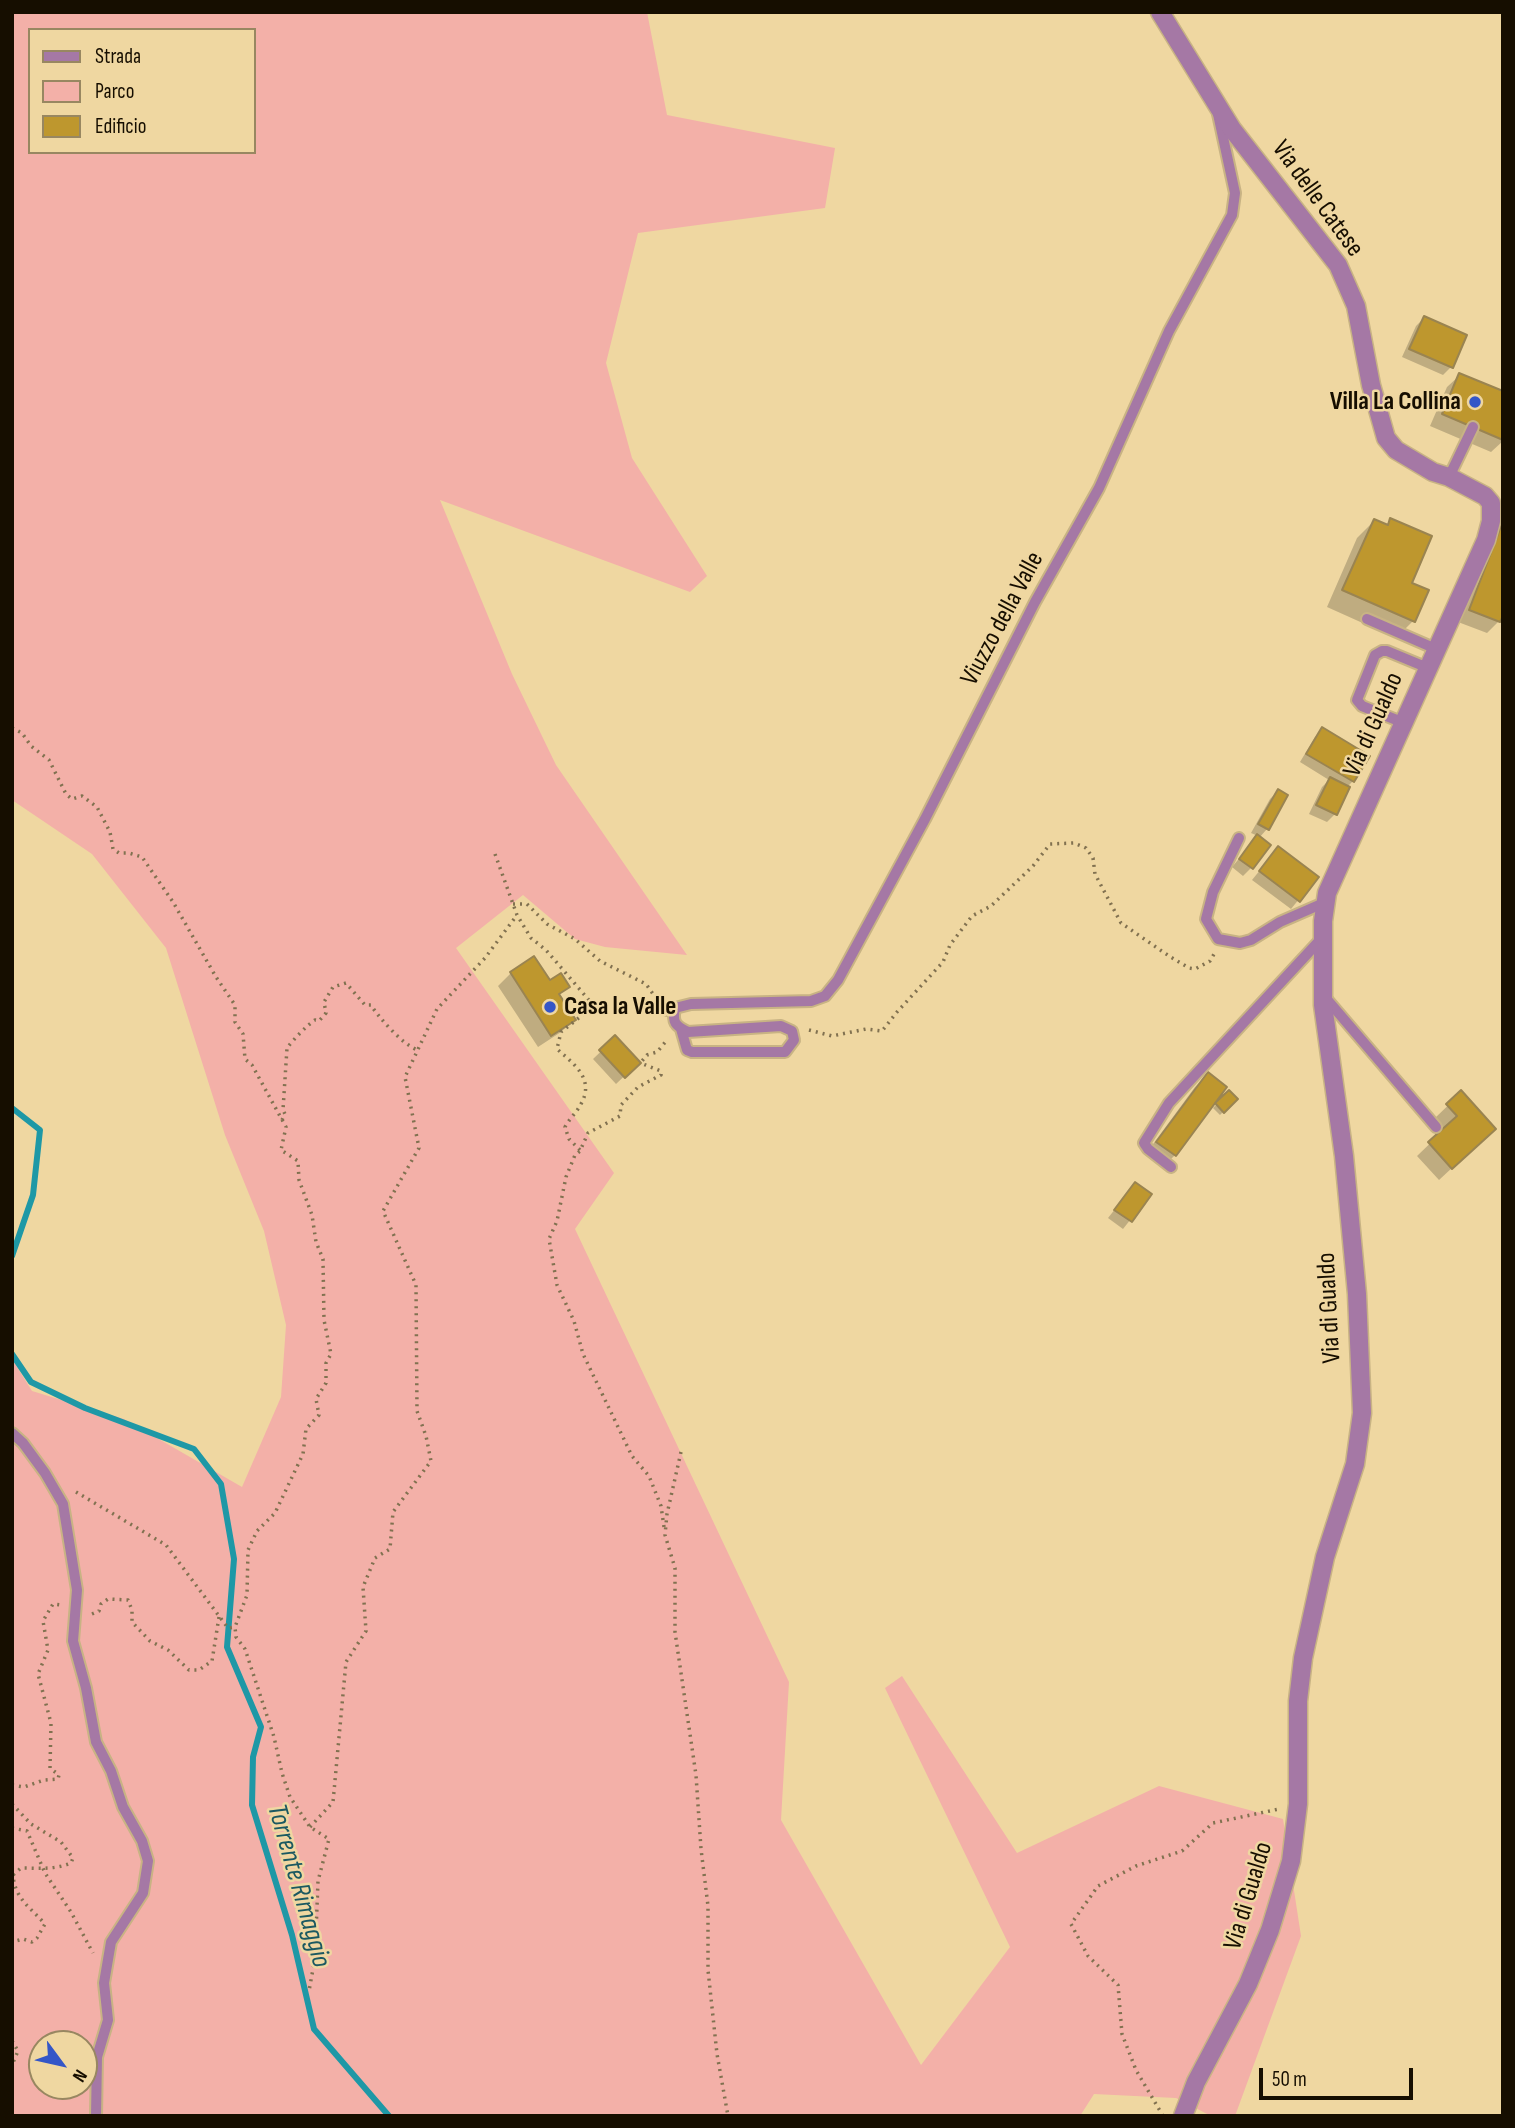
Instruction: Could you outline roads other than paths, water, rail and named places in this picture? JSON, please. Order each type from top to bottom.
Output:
[{"type":"street","name":"Via delle Catese","points":[[1160,12],[1232,129],[1338,265],[1356,306],[1371,386],[1386,438],[1396,450],[1433,472],[1476,490],[1491,503]]},
{"type":"street","name":"Via di Gualdo","points":[[1183,2116],[1196,2082],[1248,1984],[1270,1930],[1291,1861],[1298,1804],[1298,1701],[1303,1658],[1325,1556],[1355,1464],[1362,1413],[1356,1280],[1344,1156],[1322,995],[1322,938],[1327,893],[1486,540],[1491,521],[1491,503]]},
{"type":"lane","name":"Viuzzo della Valle","points":[[678,1027],[667,1009],[691,1004],[811,1000],[825,996],[838,981],[925,819],[1035,602],[1099,488],[1169,331],[1232,215],[1235,193],[1216,104]]},
{"type":"lane","points":[[1448,477],[1473,427]]},
{"type":"lane","points":[[1367,619],[1436,649]]},
{"type":"lane","points":[[1404,723],[1362,706],[1357,700],[1375,656],[1382,650],[1387,651],[1428,668]]},
{"type":"lane","points":[[1239,838],[1213,892],[1206,919],[1219,939],[1241,943],[1251,940],[1280,922],[1326,902]]},
{"type":"lane","points":[[1171,1167],[1144,1143],[1169,1103],[1322,938]]},
{"type":"lane","points":[[1322,995],[1436,1127]]},
{"type":"lane","points":[[781,1026],[792,1031],[794,1040],[785,1052],[692,1052],[687,1050],[678,1027],[688,1032],[781,1026]]},
{"type":"lane","points":[[12,1433],[23,1443],[63,1504],[77,1590],[73,1641],[86,1688],[96,1742],[111,1771],[123,1807],[142,1842],[148,1861],[143,1893],[111,1942],[104,1983],[108,2020],[97,2057],[96,2116]]},
{"type":"waterway","name":"Torrente Rimaggio","points":[[12,1108],[40,1130],[33,1195],[12,1256]]},
{"type":"waterway","name":"Torrente Rimaggio","points":[[12,1354],[31,1382],[85,1408],[194,1449],[221,1484],[234,1559],[227,1647],[261,1727],[253,1757],[252,1805],[292,1935],[314,2029],[389,2116]]},
{"type":"place","name":"Villa La Collina","points":[[1475,402]]},
{"type":"place","name":"Casa la Valle","points":[[550,1007]]}]
